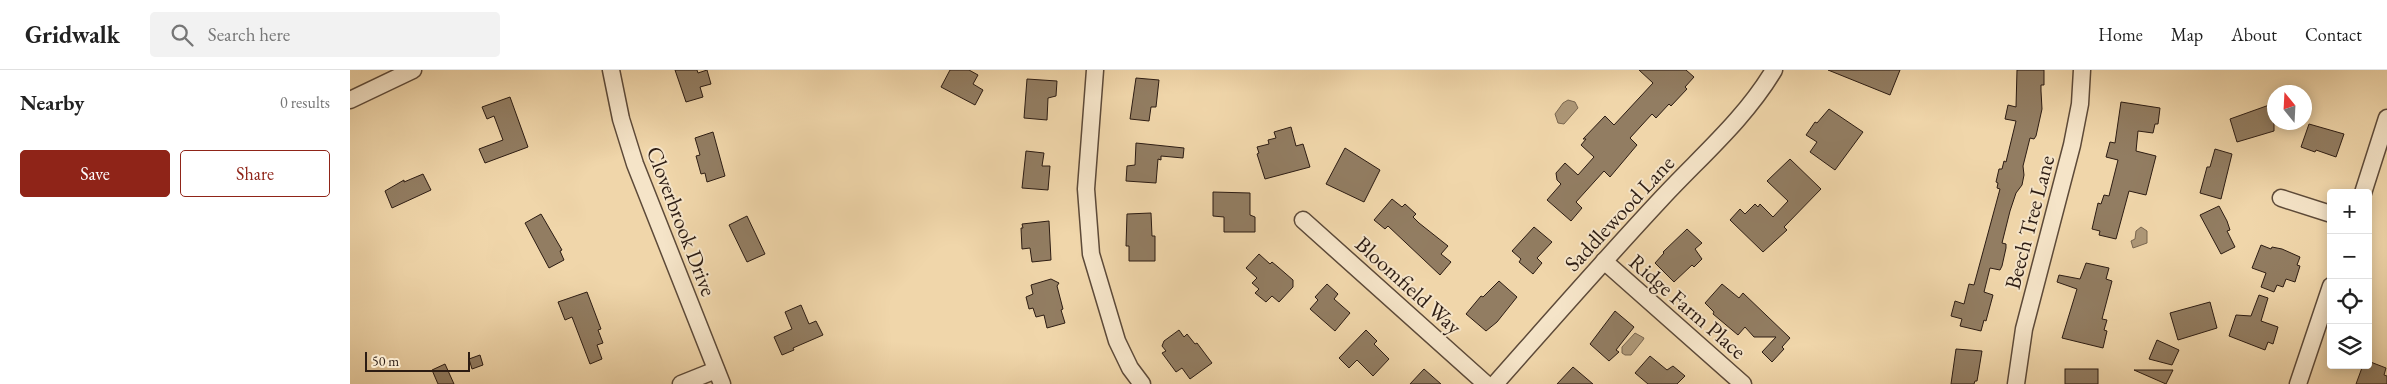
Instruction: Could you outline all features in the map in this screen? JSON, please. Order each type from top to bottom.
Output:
[{"type":"street","points":[[350,100],[412,70]]},
{"type":"street","name":"Cloverbrook Drive","points":[[611,70],[617,102],[636,164],[719,377]]},
{"type":"street","points":[[1095,70],[1086,189],[1091,254],[1117,341],[1130,368],[1142,384]]},
{"type":"street","name":"Saddlewood Lane","points":[[1495,384],[1674,184],[1729,130],[1754,100],[1774,70]]},
{"type":"street","name":"Beech Tree Lane","points":[[2016,384],[2024,329],[2072,145],[2080,104],[2082,70]]},
{"type":"street","points":[[2363,189],[2387,118]]},
{"type":"street","points":[[2281,198],[2327,213]]},
{"type":"street","name":"Bloomfield Way","points":[[1303,220],[1486,384]]},
{"type":"street","name":"Ridge Farm Place","points":[[1604,261],[1743,384]]},
{"type":"street","points":[[2298,384],[2327,298]]},
{"type":"street","points":[[681,384],[719,377]]},
{"type":"shaded area","points":[[1568,100],[1575,102],[1578,108],[1564,124],[1558,123],[1555,114],[1563,103]]},
{"type":"shaded area","points":[[2141,227],[2147,231],[2147,243],[2133,248],[2131,241],[2135,239],[2136,231]]},
{"type":"shaded area","points":[[1635,333],[1644,338],[1631,355],[1625,355],[1622,353],[1622,347]]},
{"type":"building","points":[[675,70],[697,70],[698,73],[707,70],[711,84],[700,87],[703,97],[686,102]]},
{"type":"building","points":[[950,70],[969,70],[978,75],[973,84],[983,90],[975,105],[941,87]]},
{"type":"building","points":[[1639,70],[1686,70],[1694,77],[1685,87],[1687,89],[1671,106],[1669,104],[1656,118],[1652,114],[1630,138],[1637,145],[1610,177],[1604,171],[1576,202],[1582,208],[1571,221],[1547,200],[1561,184],[1557,180],[1556,173],[1565,163],[1578,175],[1594,157],[1581,145],[1586,139],[1583,139],[1605,116],[1614,125],[1653,83]]},
{"type":"building","points":[[1828,70],[1900,70],[1890,95]]},
{"type":"building","points":[[2017,70],[2044,70],[2044,85],[2041,85],[2042,109],[2036,136],[2034,139],[2030,138],[2023,166],[2022,185],[2016,193],[2010,211],[2002,243],[2006,244],[2006,248],[2002,266],[2000,270],[1990,268],[1984,292],[1993,295],[1986,321],[1984,320],[1981,331],[1960,326],[1962,319],[1951,316],[1955,301],[1964,304],[1969,284],[1974,285],[2000,189],[1997,188],[1998,183],[1996,182],[1999,169],[2002,169],[2004,161],[2006,162],[2016,121],[2005,119],[2008,105],[2016,107]]},
{"type":"building","points":[[1136,78],[1159,80],[1156,107],[1151,107],[1149,121],[1130,119]]},
{"type":"building","points":[[1027,79],[1057,81],[1056,96],[1048,98],[1047,120],[1024,118]]},
{"type":"building","points":[[510,97],[528,147],[485,163],[479,149],[503,140],[494,116],[487,119],[482,107]]},
{"type":"building","points":[[2121,102],[2160,108],[2158,124],[2155,124],[2153,133],[2138,131],[2136,151],[2156,156],[2146,195],[2129,191],[2116,239],[2099,235],[2100,231],[2092,229],[2098,203],[2101,204],[2104,195],[2109,196],[2118,160],[2106,157],[2110,142],[2115,143]]},
{"type":"building","points":[[2267,106],[2267,130],[2274,131],[2237,142],[2230,119]]},
{"type":"building","points":[[1829,109],[1863,132],[1835,170],[1810,152],[1817,142],[1806,135],[1815,122],[1817,123]]},
{"type":"building","points":[[2312,125],[2344,134],[2336,157],[2301,147],[2307,130],[2312,130]]},
{"type":"building","points":[[1291,127],[1296,146],[1303,144],[1310,167],[1265,179],[1257,154],[1259,153],[1257,147],[1269,144],[1268,140],[1276,138],[1274,132]]},
{"type":"building","points":[[713,132],[725,176],[707,182],[705,173],[701,174],[696,156],[700,155],[695,138]]},
{"type":"building","points":[[1136,143],[1184,148],[1183,158],[1161,156],[1161,160],[1158,159],[1156,183],[1126,181],[1127,166],[1135,165]]},
{"type":"building","points":[[1345,148],[1380,170],[1364,202],[1326,184]]},
{"type":"building","points":[[2215,149],[2232,154],[2221,199],[2200,193],[2207,167],[2210,167]]},
{"type":"building","points":[[1026,151],[1044,153],[1042,166],[1050,166],[1048,190],[1022,188]]},
{"type":"building","points":[[1790,159],[1821,189],[1784,227],[1787,230],[1763,252],[1730,220],[1740,209],[1745,214],[1755,204],[1758,207],[1760,204],[1773,217],[1788,201],[1767,181]]},
{"type":"building","points":[[423,174],[431,190],[392,208],[385,191],[404,180],[404,182]]},
{"type":"building","points":[[1213,192],[1250,193],[1250,215],[1255,217],[1255,232],[1224,232],[1224,217],[1213,216]]},
{"type":"building","points":[[1392,199],[1402,207],[1405,204],[1416,214],[1413,217],[1419,223],[1448,246],[1441,254],[1451,262],[1440,275],[1388,226],[1385,229],[1374,220]]},
{"type":"building","points":[[2219,206],[2227,221],[2230,230],[2227,231],[2235,247],[2221,254],[2200,215]]},
{"type":"building","points":[[1151,213],[1152,236],[1155,236],[1155,261],[1129,261],[1129,246],[1126,246],[1127,214]]},
{"type":"building","points":[[541,214],[562,250],[560,251],[564,260],[549,268],[525,223]]},
{"type":"building","points":[[747,216],[765,254],[747,262],[729,225]]},
{"type":"building","points":[[1049,221],[1051,260],[1032,262],[1030,248],[1022,249],[1022,224]]},
{"type":"building","points":[[1534,227],[1552,242],[1537,258],[1542,263],[1533,274],[1519,262],[1521,259],[1512,251]]},
{"type":"building","points":[[1687,229],[1702,243],[1695,249],[1702,259],[1694,267],[1692,265],[1674,282],[1655,263],[1663,252]]},
{"type":"building","points":[[2261,245],[2271,249],[2272,247],[2282,249],[2300,257],[2297,265],[2300,266],[2295,282],[2286,279],[2283,287],[2277,285],[2274,292],[2261,287],[2266,273],[2252,268]]},
{"type":"building","points":[[1259,254],[1270,264],[1272,262],[1293,280],[1293,287],[1279,302],[1272,296],[1266,302],[1255,293],[1259,289],[1252,283],[1257,278],[1246,268]]},
{"type":"building","points":[[2086,263],[2109,268],[2106,279],[2112,281],[2102,319],[2107,320],[2104,330],[2107,331],[2103,348],[2062,338],[2077,289],[2057,282],[2059,275],[2080,279]]},
{"type":"building","points":[[1051,279],[1059,283],[1057,286],[1065,323],[1047,328],[1044,315],[1036,317],[1033,308],[1029,309],[1026,297],[1033,294],[1031,285]]},
{"type":"building","points":[[1499,281],[1517,297],[1497,322],[1486,331],[1466,314],[1481,296],[1483,297]]},
{"type":"building","points":[[1327,284],[1338,294],[1334,299],[1350,313],[1335,331],[1310,309],[1318,300],[1315,297]]},
{"type":"building","points":[[1722,284],[1739,298],[1743,293],[1790,338],[1782,347],[1784,349],[1772,362],[1762,352],[1776,337],[1754,337],[1745,327],[1738,335],[1713,314],[1714,312],[1705,303]]},
{"type":"building","points":[[587,292],[601,329],[598,330],[603,343],[597,345],[602,359],[590,364],[572,317],[565,320],[558,302]]},
{"type":"building","points":[[2259,295],[2268,298],[2261,321],[2278,327],[2273,344],[2268,342],[2265,350],[2229,336],[2236,315],[2251,316]]},
{"type":"building","points":[[2210,302],[2217,328],[2178,340],[2170,313]]},
{"type":"building","points":[[801,305],[809,324],[816,321],[823,335],[782,355],[774,337],[792,329],[785,312]]},
{"type":"building","points":[[1615,311],[1634,327],[1616,350],[1619,352],[1609,361],[1590,344]]},
{"type":"building","points":[[1179,330],[1184,337],[1187,334],[1195,344],[1197,343],[1212,363],[1190,379],[1182,368],[1176,372],[1162,353],[1166,351],[1162,346],[1164,341]]},
{"type":"building","points":[[1366,330],[1377,341],[1374,344],[1389,359],[1373,376],[1357,360],[1349,368],[1339,358]]},
{"type":"building","points":[[2157,340],[2179,350],[2172,365],[2149,359]]},
{"type":"building","points":[[1956,349],[1982,351],[1977,381],[1974,384],[1951,384]]},
{"type":"building","points":[[480,355],[483,365],[472,369],[469,359]]},
{"type":"building","points":[[1650,356],[1667,370],[1673,366],[1685,376],[1677,384],[1648,384],[1635,373]]},
{"type":"building","points":[[2372,363],[2386,368],[2384,375],[2387,376],[2387,384],[2356,384],[2362,369],[2372,369]]},
{"type":"building","points":[[445,364],[454,384],[438,384],[432,370]]},
{"type":"building","points":[[1573,367],[1593,384],[1557,384]]},
{"type":"building","points":[[1424,369],[1441,384],[1410,384]]},
{"type":"building","points":[[2065,369],[2098,369],[2098,384],[2065,384]]},
{"type":"building","points":[[2134,370],[2173,370],[2166,384]]}]
